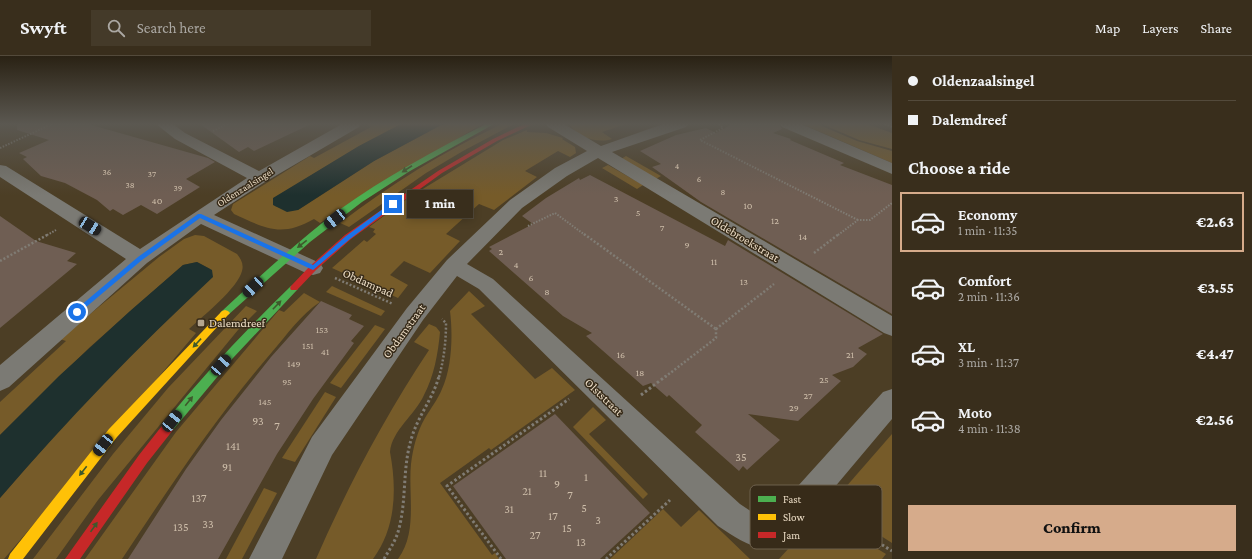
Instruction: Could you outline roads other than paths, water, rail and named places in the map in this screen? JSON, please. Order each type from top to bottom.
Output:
[{"type":"street","points":[[202,147],[259,178]]},
{"type":"street","name":"Oldenzaalsingel","points":[[0,380],[66,320],[140,258],[200,216],[259,178],[313,147]]},
{"type":"street","points":[[15,559],[113,433],[220,318],[286,256],[359,200],[420,160],[445,147]]},
{"type":"street","points":[[72,559],[143,459],[192,396],[240,343],[313,268],[348,237],[440,172],[482,147]]},
{"type":"street","points":[[591,147],[598,152]]},
{"type":"street","name":"Obdamstraat","points":[[265,559],[322,446],[418,310],[454,265],[516,204],[561,172],[598,152],[610,147]]},
{"type":"street","points":[[842,147],[892,169]]},
{"type":"street","name":"Oldebroekstraat","points":[[598,152],[892,327]]},
{"type":"street","points":[[0,170],[140,258]]},
{"type":"street","name":"Oldenzaalsingel","points":[[200,216],[313,268]]},
{"type":"street","name":"Olststraat","points":[[454,265],[486,284],[729,515],[750,529]]},
{"type":"street","name":"Olststraat","points":[[818,485],[892,400]]},
{"type":"place","name":"Dalemdreef","points":[[201,323]]}]
